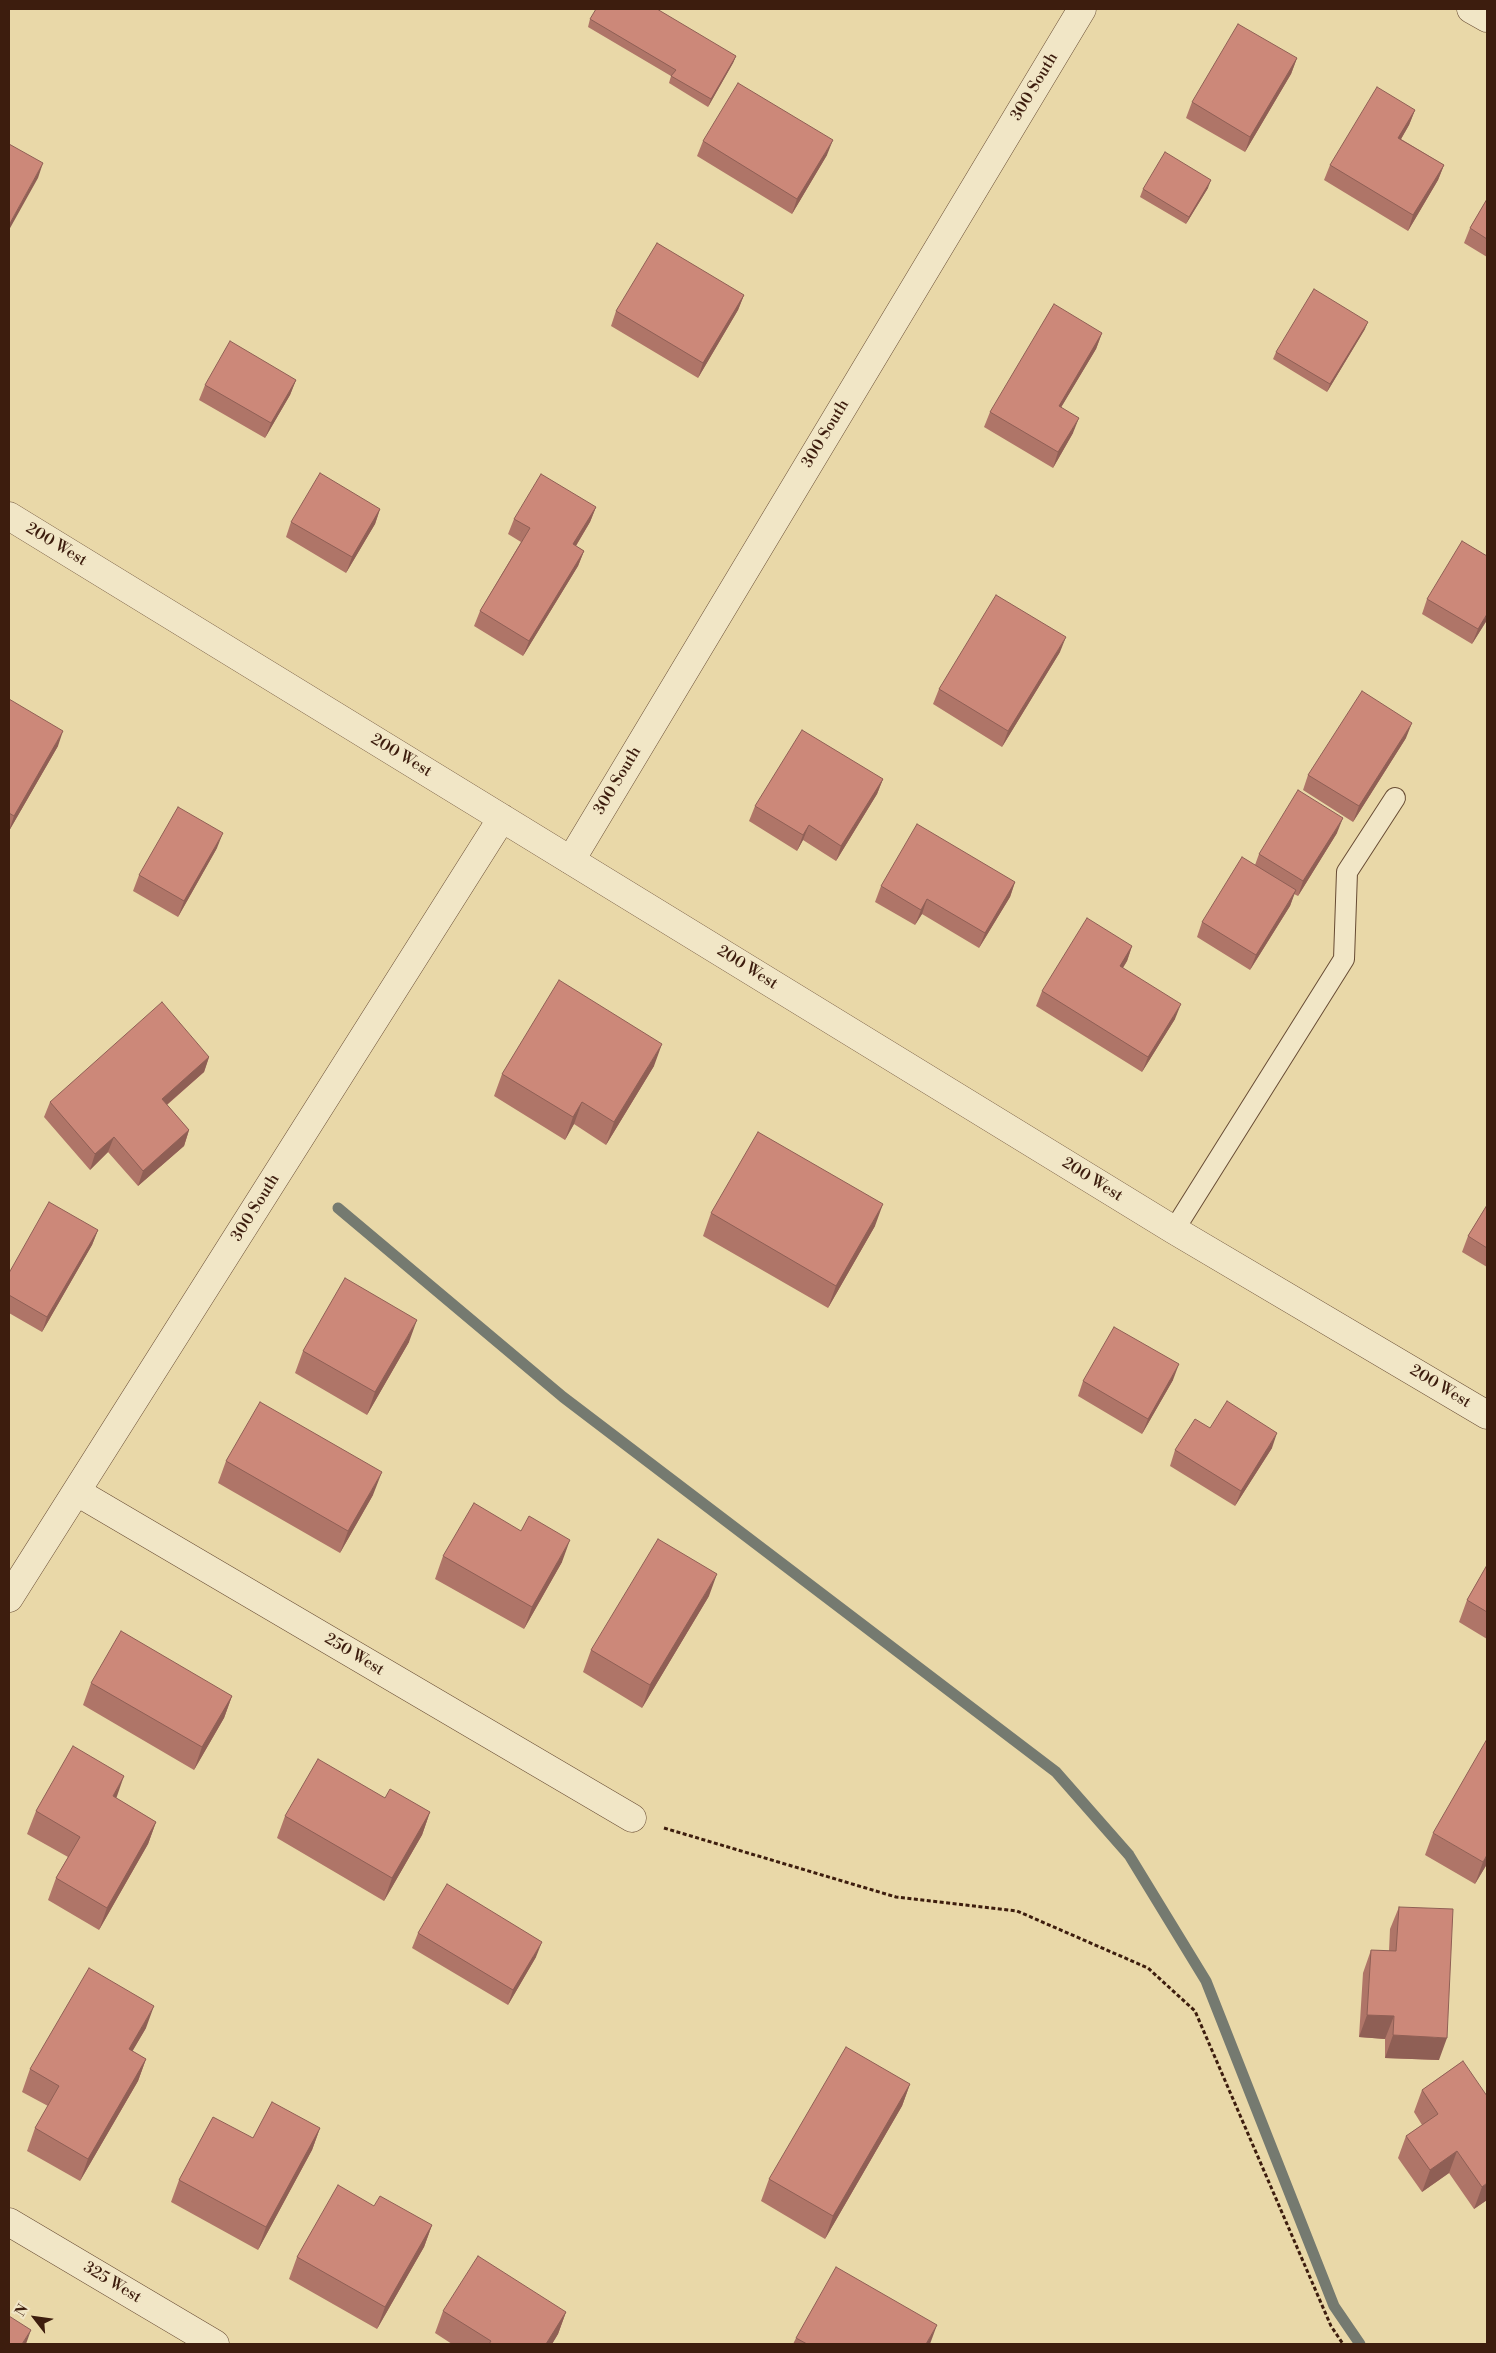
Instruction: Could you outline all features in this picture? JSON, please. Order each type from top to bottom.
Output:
[{"type":"street","name":"300 South","points":[[571,860],[1082,9]]},
{"type":"street","points":[[1471,9],[1487,18]]},
{"type":"street","name":"200 West","points":[[9,516],[1174,1230],[1487,1415]]},
{"type":"street","name":"300 South","points":[[9,1598],[502,818]]},
{"type":"street","name":"250 West","points":[[77,1492],[632,1818]]},
{"type":"street","name":"325 West","points":[[9,2222],[215,2344]]},
{"type":"lane","points":[[1174,1230],[1344,959],[1347,872],[1395,798]]},
{"type":"path","points":[[632,1818],[896,1896],[1017,1911],[1148,1968],[1195,2011],[1331,2326],[1343,2344]]},
{"type":"building","points":[[596,9],[657,9],[736,56],[711,99],[671,76],[676,70],[590,19]]},
{"type":"building","points":[[1238,24],[1297,58],[1250,137],[1192,102]]},
{"type":"building","points":[[738,83],[833,140],[797,199],[703,141]]},
{"type":"building","points":[[1377,87],[1415,110],[1398,138],[1444,165],[1413,215],[1330,165]]},
{"type":"building","points":[[9,144],[43,163],[9,225]]},
{"type":"building","points":[[1165,152],[1211,180],[1189,217],[1143,189]]},
{"type":"building","points":[[1487,199],[1487,239],[1470,228]]},
{"type":"building","points":[[657,243],[744,295],[703,363],[616,311]]},
{"type":"building","points":[[1314,289],[1368,322],[1330,384],[1276,352]]},
{"type":"building","points":[[1054,304],[1102,333],[1059,406],[1079,418],[1058,452],[990,412]]},
{"type":"building","points":[[230,341],[296,380],[271,423],[205,385]]},
{"type":"building","points":[[320,473],[380,509],[352,557],[291,522]]},
{"type":"building","points":[[541,474],[596,507],[573,544],[584,551],[529,641],[480,611],[530,528],[514,519]]},
{"type":"building","points":[[1462,541],[1487,556],[1487,614],[1478,629],[1427,599]]},
{"type":"building","points":[[996,595],[1066,637],[1008,731],[939,689]]},
{"type":"building","points":[[1362,691],[1412,723],[1359,806],[1308,775]]},
{"type":"building","points":[[9,699],[63,731],[14,816],[9,813]]},
{"type":"building","points":[[802,730],[883,779],[841,846],[809,825],[803,835],[755,806]]},
{"type":"building","points":[[1298,790],[1343,818],[1303,881],[1259,854]]},
{"type":"building","points":[[178,807],[223,833],[184,901],[139,875]]},
{"type":"building","points":[[917,824],[1015,882],[985,933],[927,899],[921,910],[881,886]]},
{"type":"building","points":[[1242,857],[1296,890],[1256,955],[1202,922]]},
{"type":"building","points":[[1087,918],[1132,946],[1120,966],[1181,1004],[1148,1057],[1042,991]]},
{"type":"building","points":[[559,980],[662,1044],[614,1122],[582,1102],[573,1117],[502,1074]]},
{"type":"building","points":[[162,1002],[209,1057],[162,1099],[189,1130],[143,1171],[114,1137],[95,1154],[50,1102]]},
{"type":"building","points":[[758,1132],[883,1204],[836,1286],[711,1213]]},
{"type":"building","points":[[49,1202],[98,1230],[47,1317],[9,1295],[9,1273]]},
{"type":"building","points":[[1487,1205],[1487,1248],[1468,1236]]},
{"type":"building","points":[[345,1278],[417,1320],[375,1392],[303,1351]]},
{"type":"building","points":[[1114,1327],[1179,1364],[1148,1419],[1083,1381]]},
{"type":"building","points":[[1227,1401],[1277,1433],[1241,1491],[1175,1450],[1195,1419],[1210,1428]]},
{"type":"building","points":[[260,1402],[382,1472],[348,1531],[226,1461]]},
{"type":"building","points":[[474,1503],[521,1531],[529,1516],[570,1540],[532,1607],[443,1556]]},
{"type":"building","points":[[658,1539],[717,1574],[650,1685],[591,1650]]},
{"type":"building","points":[[1487,1565],[1487,1612],[1467,1600]]},
{"type":"building","points":[[121,1631],[232,1696],[202,1747],[91,1683]]},
{"type":"building","points":[[1487,1739],[1487,1855],[1483,1862],[1433,1833]]},
{"type":"building","points":[[73,1746],[124,1776],[113,1796],[156,1822],[107,1908],[56,1878],[80,1837],[36,1811]]},
{"type":"building","points":[[318,1759],[385,1798],[390,1789],[430,1812],[392,1878],[285,1816]]},
{"type":"building","points":[[447,1884],[542,1942],[513,1990],[418,1933]]},
{"type":"building","points":[[1399,1907],[1453,1909],[1447,2038],[1393,2035],[1394,2016],[1367,2015],[1371,1950],[1396,1951]]},
{"type":"building","points":[[89,1968],[154,2006],[129,2049],[146,2059],[88,2159],[35,2128],[59,2086],[30,2069]]},
{"type":"building","points":[[846,2047],[910,2084],[833,2216],[769,2179]]},
{"type":"building","points":[[1463,2061],[1487,2096],[1487,2183],[1482,2187],[1457,2151],[1430,2170],[1406,2136],[1438,2114],[1422,2090]]},
{"type":"building","points":[[272,2102],[320,2128],[266,2227],[179,2180],[213,2117],[253,2138]]},
{"type":"building","points":[[338,2185],[374,2206],[380,2196],[432,2225],[385,2307],[297,2257]]},
{"type":"building","points":[[478,2256],[566,2312],[546,2344],[489,2344],[491,2341],[443,2311]]},
{"type":"building","points":[[836,2267],[937,2325],[926,2344],[807,2344],[796,2338]]},
{"type":"building","points":[[9,2316],[31,2330],[22,2344],[9,2344]]},
{"type":"waterway","points":[[338,1208],[563,1397],[1056,1772],[1129,1855],[1206,1981],[1334,2306],[1360,2344]]}]
